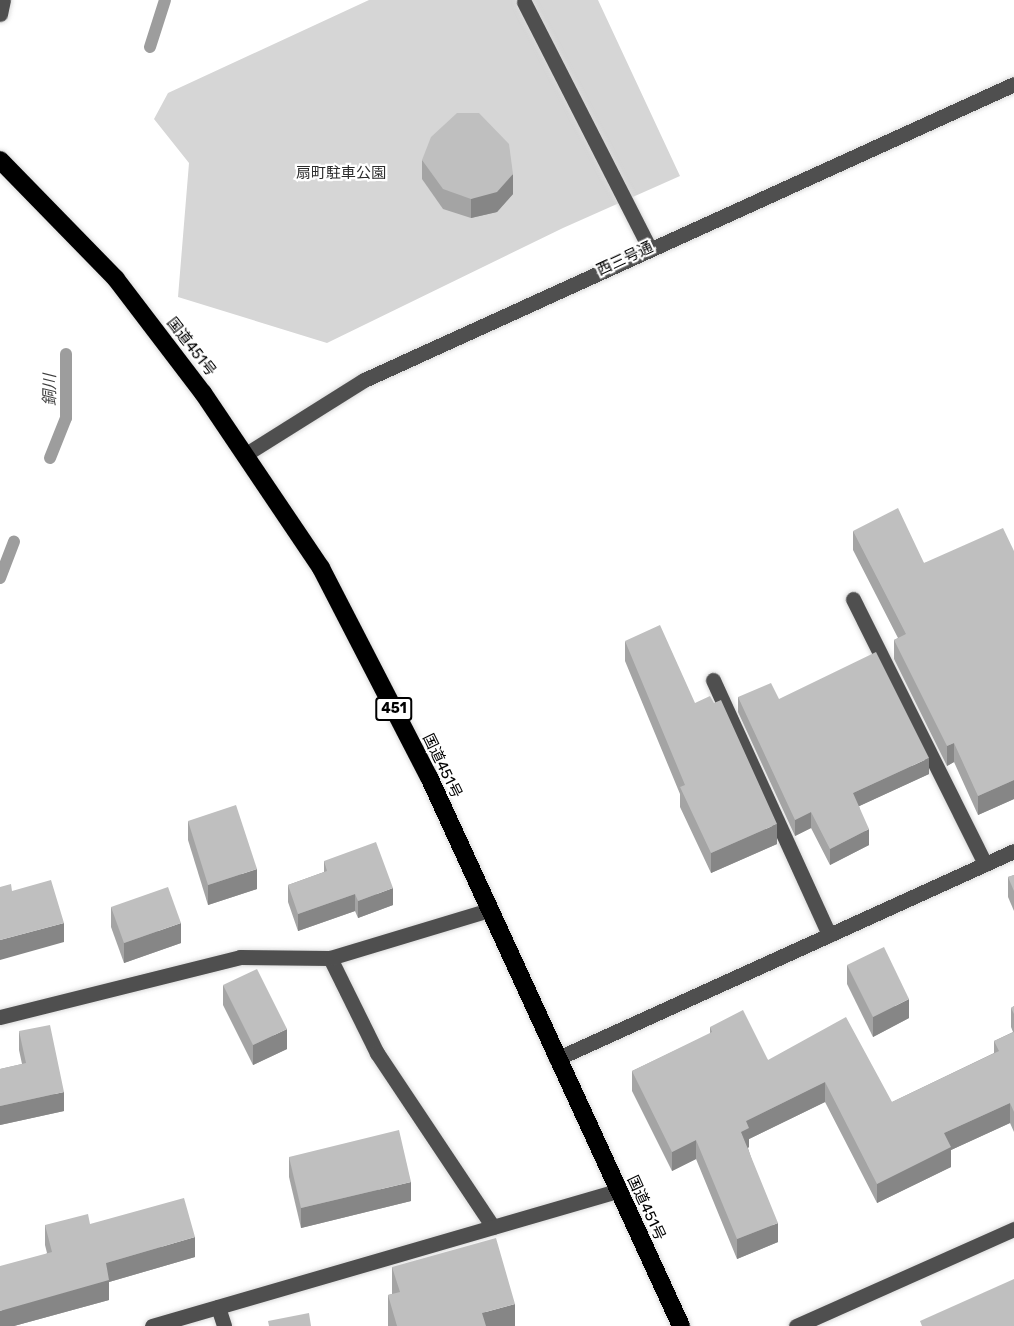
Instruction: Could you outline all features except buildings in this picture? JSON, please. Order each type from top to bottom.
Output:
[{"type":"highway","name":"国道451号","points":[[0,160],[116,279],[246,454],[321,568],[429,777],[556,1059],[681,1326]]},
{"type":"street","points":[[0,14],[3,0]]},
{"type":"street","points":[[524,2],[650,247]]},
{"type":"street","name":"西三号通","points":[[246,454],[364,380],[650,247],[1014,84]]},
{"type":"street","points":[[852,600],[985,864]]},
{"type":"street","points":[[713,680],[829,935]]},
{"type":"street","points":[[556,1059],[1014,851]]},
{"type":"street","points":[[0,1017],[240,957],[330,958],[489,910]]},
{"type":"street","points":[[330,958],[377,1053],[493,1227]]},
{"type":"street","points":[[153,1326],[618,1191]]},
{"type":"street","points":[[796,1326],[1014,1229]]},
{"type":"street","points":[[218,1307],[224,1326]]},
{"type":"green space","name":"扇町駐車公園","points":[[369,0],[598,0],[680,176],[563,228],[327,343],[178,297],[189,163],[154,119],[168,93]]},
{"type":"waterway","name":"銅川","points":[[150,47],[165,0]]},
{"type":"waterway","name":"銅川","points":[[50,458],[66,418],[66,354]]},
{"type":"waterway","name":"銅川","points":[[0,578],[14,542]]}]
